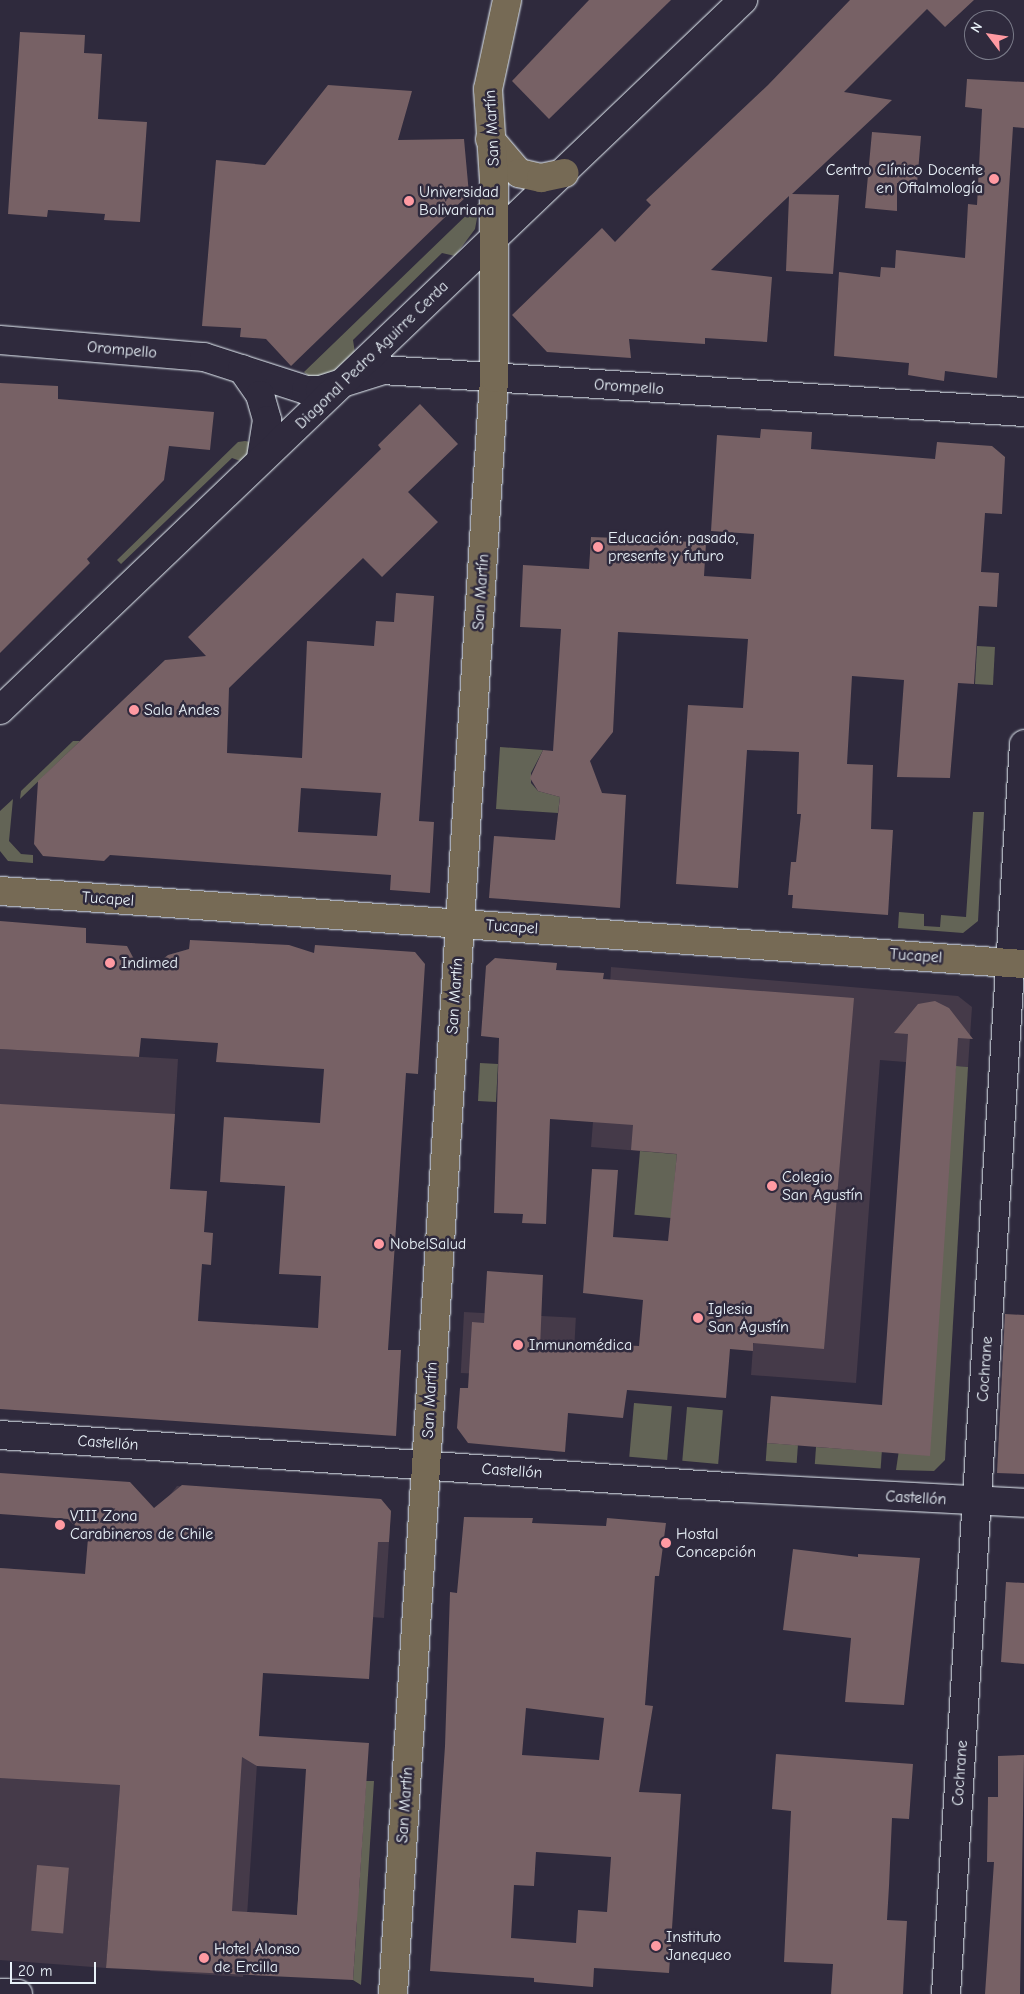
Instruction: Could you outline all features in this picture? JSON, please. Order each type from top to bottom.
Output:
[{"type":"main road","name":"San Martín","points":[[393,1994],[494,378],[495,238],[489,83],[507,0]]},
{"type":"main road","points":[[490,140],[519,173],[541,178],[564,173]]},
{"type":"main road","name":"Tucapel","points":[[0,891],[1017,963]]},
{"type":"street","name":"Diagonal Pedro Aguirre Cerda","points":[[0,710],[262,456],[564,173],[743,0]]},
{"type":"street","name":"Orompello","points":[[0,340],[204,357],[301,390],[320,390],[383,370],[1024,412]]},
{"type":"street","points":[[242,369],[260,395],[267,420],[262,456]]},
{"type":"street","name":"Cochrane","points":[[946,1994],[976,1501],[1017,963],[1024,744]]},
{"type":"street","name":"Castellón","points":[[0,1436],[1024,1503]]},
{"type":"street","points":[[0,1993],[18,1994]]},
{"type":"shaded area","name":"Colegio San Agustín","points":[[611,967],[958,996],[972,1007],[968,1067],[880,1060],[856,1383],[751,1375],[757,1288],[671,1218],[676,1154],[591,1147],[598,1058],[606,1059]]},
{"type":"shaded area","points":[[0,1049],[178,1059],[171,1178],[122,1176],[0,1409]]},
{"type":"shaded area","name":"Inmunomédica","points":[[464,1312],[576,1318],[573,1379],[461,1373]]},
{"type":"shaded area","points":[[177,1486],[381,1499],[391,1511],[384,1618],[222,1606],[217,1684],[262,1688],[243,1977],[150,1971],[156,1897],[120,1786],[106,1968],[0,1960],[0,1568],[163,1579],[170,1495]]},
{"type":"green space","points":[[480,202],[475,229],[455,256],[442,253],[353,340],[355,353],[332,375],[314,381],[304,372]]},
{"type":"green space","points":[[238,442],[256,443],[243,462],[232,458],[121,564],[117,560]]},
{"type":"green space","points":[[977,646],[995,647],[993,685],[975,684]]},
{"type":"green space","points":[[73,741],[80,741],[20,799],[21,791]]},
{"type":"green space","points":[[500,747],[543,750],[531,773],[531,783],[538,791],[560,797],[558,813],[496,809]]},
{"type":"green space","points":[[13,799],[9,841],[21,854],[33,855],[33,863],[8,861],[0,851],[0,811]]},
{"type":"green space","points":[[973,812],[984,812],[978,921],[963,933],[898,928],[899,912],[924,914],[924,926],[940,927],[941,915],[966,917]]},
{"type":"green space","points":[[480,1063],[498,1064],[496,1102],[478,1101]]},
{"type":"green space","points":[[956,1066],[968,1067],[945,1460],[934,1471],[896,1470]]},
{"type":"green space","points":[[640,1151],[677,1154],[671,1218],[634,1215]]},
{"type":"green space","points":[[634,1403],[672,1406],[667,1460],[629,1457]]},
{"type":"green space","points":[[687,1407],[723,1410],[718,1464],[682,1461]]},
{"type":"green space","points":[[767,1443],[798,1445],[797,1463],[766,1461]]},
{"type":"green space","points":[[816,1447],[882,1452],[881,1469],[815,1464]]},
{"type":"green space","points":[[366,1781],[374,1781],[361,1985],[353,1980],[357,1920],[297,1915],[299,1886],[359,1889]]},
{"type":"building","points":[[589,0],[671,0],[549,119],[512,81]]},
{"type":"building","points":[[850,0],[974,0],[945,27],[927,9],[844,92],[892,100],[792,194],[839,195],[833,274],[786,271],[789,196],[711,270],[772,277],[767,342],[705,338],[705,344],[629,339],[631,358],[547,352],[512,315],[602,228],[615,242],[651,205],[646,200],[768,85]]},
{"type":"building","points":[[20,32],[85,35],[84,53],[102,54],[98,119],[147,122],[140,222],[104,220],[105,214],[48,210],[47,217],[8,214]]},
{"type":"building","points":[[967,79],[1024,82],[1024,128],[1013,127],[997,378],[945,371],[944,381],[908,375],[909,363],[834,356],[839,272],[880,277],[881,267],[895,268],[896,250],[965,258],[968,204],[977,205],[982,109],[965,107]]},
{"type":"building","points":[[328,85],[412,91],[398,140],[464,139],[469,194],[291,366],[266,339],[240,337],[241,328],[202,326],[216,160],[265,165]]},
{"type":"building","points":[[872,132],[921,136],[917,184],[897,183],[897,211],[865,208]]},
{"type":"building","points":[[0,383],[58,386],[58,399],[214,412],[210,450],[169,446],[164,480],[87,559],[90,563],[0,653]]},
{"type":"building","points":[[420,404],[458,444],[408,492],[438,522],[382,577],[363,558],[229,688],[227,753],[302,758],[307,641],[374,646],[376,621],[394,622],[396,593],[434,596],[419,821],[434,822],[430,893],[390,890],[391,875],[110,855],[104,861],[43,856],[34,844],[38,781],[165,660],[206,656],[188,637],[381,449],[378,445]],"holes":[[[301,788],[381,793],[377,836],[298,832]]]},
{"type":"building","points":[[761,429],[812,432],[811,449],[935,459],[937,442],[992,446],[1005,457],[1002,514],[985,513],[981,572],[999,573],[997,607],[979,606],[974,684],[958,683],[950,778],[897,777],[904,680],[852,676],[847,764],[873,765],[871,829],[893,830],[888,915],[792,908],[793,895],[788,895],[791,862],[796,862],[801,814],[797,814],[799,752],[747,750],[738,888],[676,884],[688,705],[743,708],[748,639],[618,632],[613,732],[590,761],[602,793],[626,795],[620,908],[489,898],[494,836],[555,840],[560,797],[538,791],[530,778],[543,750],[553,751],[561,629],[520,627],[523,565],[589,569],[591,537],[645,539],[706,543],[704,576],[751,579],[754,534],[711,531],[717,435],[760,438]]},
{"type":"building","points":[[0,921],[86,928],[86,943],[127,946],[136,963],[157,964],[168,955],[189,949],[190,940],[289,945],[314,953],[315,945],[415,952],[425,964],[418,1074],[406,1073],[388,1350],[401,1350],[396,1436],[0,1409],[0,1104],[175,1114],[170,1189],[207,1191],[204,1232],[213,1233],[211,1265],[202,1264],[198,1321],[318,1328],[321,1276],[279,1274],[285,1186],[220,1182],[224,1117],[320,1123],[324,1069],[216,1062],[218,1043],[141,1038],[139,1057],[0,1049]]},
{"type":"building","points":[[495,958],[557,963],[556,970],[604,973],[603,979],[854,998],[824,1349],[753,1343],[753,1351],[730,1349],[726,1398],[627,1390],[623,1418],[568,1413],[565,1452],[468,1443],[457,1428],[460,1388],[468,1388],[472,1322],[484,1323],[487,1271],[543,1275],[540,1348],[579,1350],[579,1343],[639,1346],[643,1300],[583,1293],[592,1169],[618,1170],[613,1237],[668,1241],[677,1154],[631,1150],[633,1125],[550,1119],[546,1224],[522,1223],[523,1214],[494,1213],[499,1038],[481,1036],[486,966]]},
{"type":"building","points":[[935,1001],[949,1008],[973,1039],[958,1038],[930,1456],[767,1443],[771,1396],[882,1405],[908,1034],[894,1033],[918,1004]]},
{"type":"building","points":[[1005,1314],[1024,1315],[1024,1474],[997,1473]]},
{"type":"building","points":[[0,1473],[130,1482],[154,1508],[182,1485],[381,1499],[391,1511],[389,1542],[378,1542],[369,1679],[263,1673],[259,1736],[369,1743],[353,1980],[106,1968],[120,1785],[0,1778],[0,1568],[85,1574],[88,1538],[68,1519],[0,1514]],"holes":[[[242,1757],[257,1766],[306,1769],[297,1915],[232,1911]]]},
{"type":"building","points":[[464,1517],[533,1518],[532,1523],[606,1526],[607,1518],[666,1523],[659,1576],[655,1576],[645,1705],[653,1706],[639,1792],[681,1794],[669,1973],[594,1968],[593,1987],[534,1982],[534,1978],[430,1971],[445,1746],[450,1592],[457,1593]],"holes":[[[526,1708],[604,1718],[599,1760],[522,1755]],[[536,1852],[611,1857],[607,1912],[578,1910],[576,1943],[511,1938],[514,1885],[534,1886]]]},
{"type":"building","points":[[793,1549],[858,1557],[858,1554],[920,1558],[904,1705],[845,1702],[851,1638],[783,1630]]},
{"type":"building","points":[[1006,1582],[1024,1583],[1024,1664],[1001,1662]]},
{"type":"building","points":[[776,1754],[913,1764],[909,1819],[892,1818],[887,1920],[907,1921],[903,1994],[831,1994],[833,1964],[784,1962],[791,1811],[772,1809]]},
{"type":"building","points":[[1024,1755],[1020,1994],[985,1994],[994,1862],[987,1862],[988,1797],[998,1797],[998,1756]]},
{"type":"building","points":[[37,1865],[69,1868],[63,1934],[31,1931]]},
{"type":"place","name":"Centro Clínico Docente en Oftalmología","points":[[994,179]]},
{"type":"place","name":"Universidad Bolivariana","points":[[409,201]]},
{"type":"place","name":"Educación: pasado, presente y futuro","points":[[598,547]]},
{"type":"place","name":"Sala Andes","points":[[134,710]]},
{"type":"place","name":"Indimed","points":[[110,963]]},
{"type":"place","name":"Colegio San Agustín","points":[[772,1186]]},
{"type":"place","name":"NobelSalud","points":[[379,1244]]},
{"type":"place","name":"Iglesia San Agustín","points":[[698,1318]]},
{"type":"place","name":"Inmunomédica","points":[[518,1345]]},
{"type":"place","name":"VIII Zona Carabineros de Chile","points":[[60,1525]]},
{"type":"place","name":"Hostal Concepción","points":[[666,1543]]},
{"type":"place","name":"Instituto Janequeo","points":[[656,1946]]},
{"type":"place","name":"Hotel Alonso de Ercilla","points":[[204,1958]]}]
